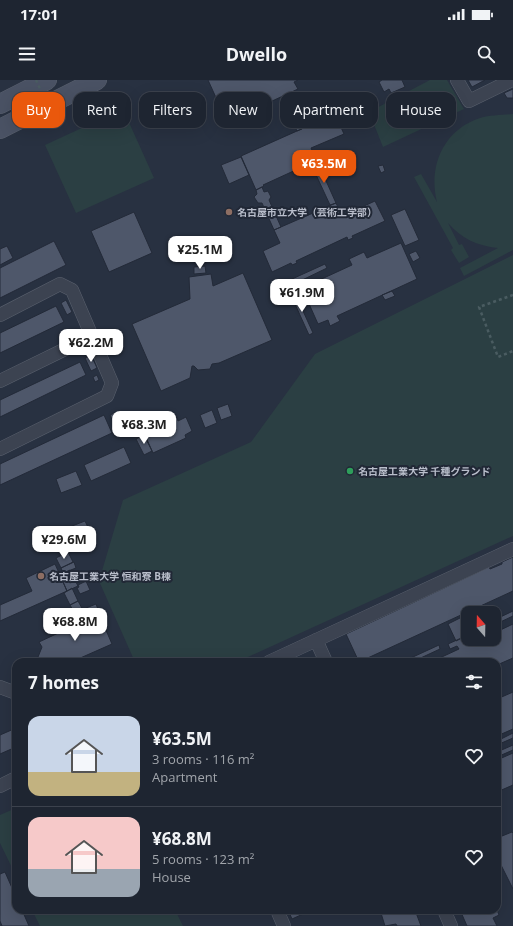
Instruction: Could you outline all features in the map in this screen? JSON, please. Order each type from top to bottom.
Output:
[{"type":"main road","points":[[0,104],[47,80]]},
{"type":"main road","points":[[0,129],[97,80]]},
{"type":"street","points":[[456,80],[469,101],[512,80]]},
{"type":"street","points":[[0,314],[60,284],[72,290],[112,382],[107,396],[0,449]]},
{"type":"street","points":[[0,381],[92,336]]},
{"type":"street","points":[[278,658],[513,549]]},
{"type":"street","points":[[316,640],[324,658]]},
{"type":"street","points":[[0,687],[12,692]]},
{"type":"street","points":[[0,786],[12,780]]},
{"type":"street","points":[[279,914],[284,926]]},
{"type":"street","points":[[446,914],[451,926]]},
{"type":"path","points":[[36,80],[42,92]]},
{"type":"path","points":[[513,295],[479,307],[498,357],[513,351]]},
{"type":"green space","points":[[430,80],[447,80],[454,92],[407,92]]},
{"type":"green space","points":[[456,95],[464,109],[456,113]]},
{"type":"green space","points":[[386,103],[386,128],[424,128],[383,147],[375,128],[378,128],[378,107]]},
{"type":"green space","points":[[513,114],[513,250],[464,276],[460,268],[498,248],[476,243],[464,237],[448,223],[459,245],[462,244],[469,257],[459,263],[451,250],[453,248],[414,177],[421,174],[437,202],[435,176],[437,163],[441,151],[456,131],[480,118]]},
{"type":"green space","points":[[131,127],[154,178],[76,213],[45,145],[82,128]]},
{"type":"green space","name":"名古屋工業大学 千種グランド","points":[[513,255],[513,536],[246,658],[133,658],[99,581],[123,500],[251,442],[315,354]]},
{"type":"green space","points":[[12,810],[12,868],[0,843],[0,815]]},
{"type":"green space","points":[[34,914],[177,914],[183,926],[40,926]]},
{"type":"building","points":[[208,80],[298,80],[294,82],[298,89],[292,92],[280,92],[280,97],[272,101],[272,92],[214,92],[214,93]]},
{"type":"building","points":[[382,80],[402,80],[405,87],[393,92],[390,92],[389,89],[384,92],[379,82]]},
{"type":"building","points":[[468,80],[485,80],[472,87]]},
{"type":"building","points":[[513,89],[513,98],[507,98],[504,93]]},
{"type":"building","points":[[296,128],[302,128],[302,129],[297,131]]},
{"type":"building","points":[[304,128],[341,128],[344,134],[311,148],[318,163],[312,166],[311,163],[263,185],[264,186],[256,190],[241,156]]},
{"type":"building","points":[[241,157],[249,175],[229,184],[221,165]]},
{"type":"building","points":[[318,163],[336,203],[330,205],[312,166]]},
{"type":"building","points":[[383,165],[385,171],[381,173],[378,166]]},
{"type":"building","points":[[262,187],[264,192],[268,191],[271,197],[269,200],[281,227],[274,230],[262,203],[258,203],[254,197],[257,194],[256,190]]},
{"type":"building","points":[[375,201],[385,221],[352,236],[353,238],[348,240],[347,237],[296,261],[297,263],[292,265],[291,263],[272,272],[263,251],[280,243],[274,230],[336,203],[342,216]]},
{"type":"building","points":[[405,209],[419,240],[405,246],[391,215]]},
{"type":"building","points":[[134,212],[152,253],[109,272],[91,231]]},
{"type":"building","points":[[54,241],[66,265],[0,298],[0,268]]},
{"type":"building","points":[[401,243],[417,279],[337,316],[340,321],[330,326],[328,320],[318,324],[302,288],[352,265],[349,259],[364,252],[367,258]]},
{"type":"building","points":[[7,246],[13,258],[0,265],[0,249]]},
{"type":"building","points":[[416,251],[420,258],[413,262],[409,254]]},
{"type":"building","points":[[325,264],[327,268],[294,284],[292,279]]},
{"type":"building","points":[[205,266],[206,273],[194,274],[194,267]]},
{"type":"building","points":[[243,273],[272,340],[219,363],[212,364],[210,369],[198,370],[192,366],[190,378],[161,391],[132,324],[190,299],[189,277],[211,274],[213,286]]},
{"type":"building","points":[[294,291],[313,333],[309,335],[290,293]]},
{"type":"building","points":[[392,291],[395,296],[385,300],[382,295]]},
{"type":"building","points":[[66,300],[72,312],[67,315],[61,303]]},
{"type":"building","points":[[56,306],[64,322],[0,353],[0,333]]},
{"type":"building","points":[[91,355],[97,368],[91,371],[85,358]]},
{"type":"building","points":[[80,362],[86,375],[0,417],[0,400]]},
{"type":"building","points":[[97,375],[99,380],[95,382],[93,377]]},
{"type":"building","points":[[228,404],[232,416],[221,420],[217,408]]},
{"type":"building","points":[[212,410],[217,423],[205,428],[200,415]]},
{"type":"building","points":[[114,413],[121,429],[117,431],[110,415]]},
{"type":"building","points":[[104,415],[112,433],[0,485],[0,464]]},
{"type":"building","points":[[177,417],[178,421],[186,417],[192,431],[185,435],[186,438],[153,453],[144,433]]},
{"type":"building","points":[[144,435],[152,451],[144,455],[136,439]]},
{"type":"building","points":[[124,447],[131,463],[91,481],[84,465]]},
{"type":"building","points":[[76,471],[82,485],[61,493],[56,479]]},
{"type":"building","points":[[85,521],[95,542],[82,548],[72,526]]},
{"type":"building","points":[[71,537],[75,546],[61,552],[57,544]]},
{"type":"building","points":[[68,552],[73,562],[61,568],[56,558]]},
{"type":"building","points":[[513,557],[513,591],[480,606],[461,606],[461,615],[368,658],[357,658],[346,634],[489,567],[490,569],[502,564],[502,562]]},
{"type":"building","points":[[74,562],[76,568],[63,573],[61,568]]},
{"type":"building","points":[[55,564],[67,591],[0,621],[0,605],[32,591],[26,578]]},
{"type":"building","points":[[70,570],[78,586],[67,591],[60,575]]},
{"type":"building","points":[[86,581],[90,590],[80,594],[77,588],[79,587],[78,585]]},
{"type":"building","points":[[72,588],[78,601],[70,605],[64,593]]},
{"type":"building","points":[[78,601],[88,619],[80,623],[70,605]]},
{"type":"building","points":[[96,604],[99,612],[90,616],[86,608]]},
{"type":"building","points":[[513,611],[513,616],[501,622],[501,617]]},
{"type":"building","points":[[99,614],[112,644],[80,658],[38,658],[42,647],[39,642]]},
{"type":"building","points":[[461,618],[461,638],[456,641],[448,624]]},
{"type":"building","points":[[513,624],[513,658],[501,663],[501,658],[440,658],[459,649],[457,646],[450,649],[448,644],[461,638],[461,646],[501,646],[501,630]]},
{"type":"building","points":[[439,645],[440,649],[421,658],[411,658]]},
{"type":"building","points":[[513,692],[513,729],[501,734],[501,697]]},
{"type":"building","points":[[12,730],[12,749],[0,754],[0,735]]},
{"type":"building","points":[[513,733],[513,738],[501,743],[501,739]]},
{"type":"building","points":[[513,745],[513,750],[501,755],[501,750]]},
{"type":"building","points":[[513,753],[513,785],[501,790],[501,758]]},
{"type":"building","points":[[512,832],[513,833],[513,889],[501,865],[501,836]]},
{"type":"building","points":[[5,872],[12,888],[12,914],[24,914],[29,926],[2,926],[0,921],[0,874]]},
{"type":"building","points":[[290,914],[303,914],[292,919]]},
{"type":"building","points":[[381,914],[416,914],[421,926],[397,926],[396,924],[385,926]]},
{"type":"building","points":[[462,914],[499,915],[493,918],[497,926],[467,926]]},
{"type":"place","name":"名古屋市立大学（芸術工学部）","points":[[229,212]]},
{"type":"place","name":"名古屋工業大学 千種グランド","points":[[350,471]]},
{"type":"place","name":"名古屋工業大学 恒和寮 B棟","points":[[41,576]]}]
